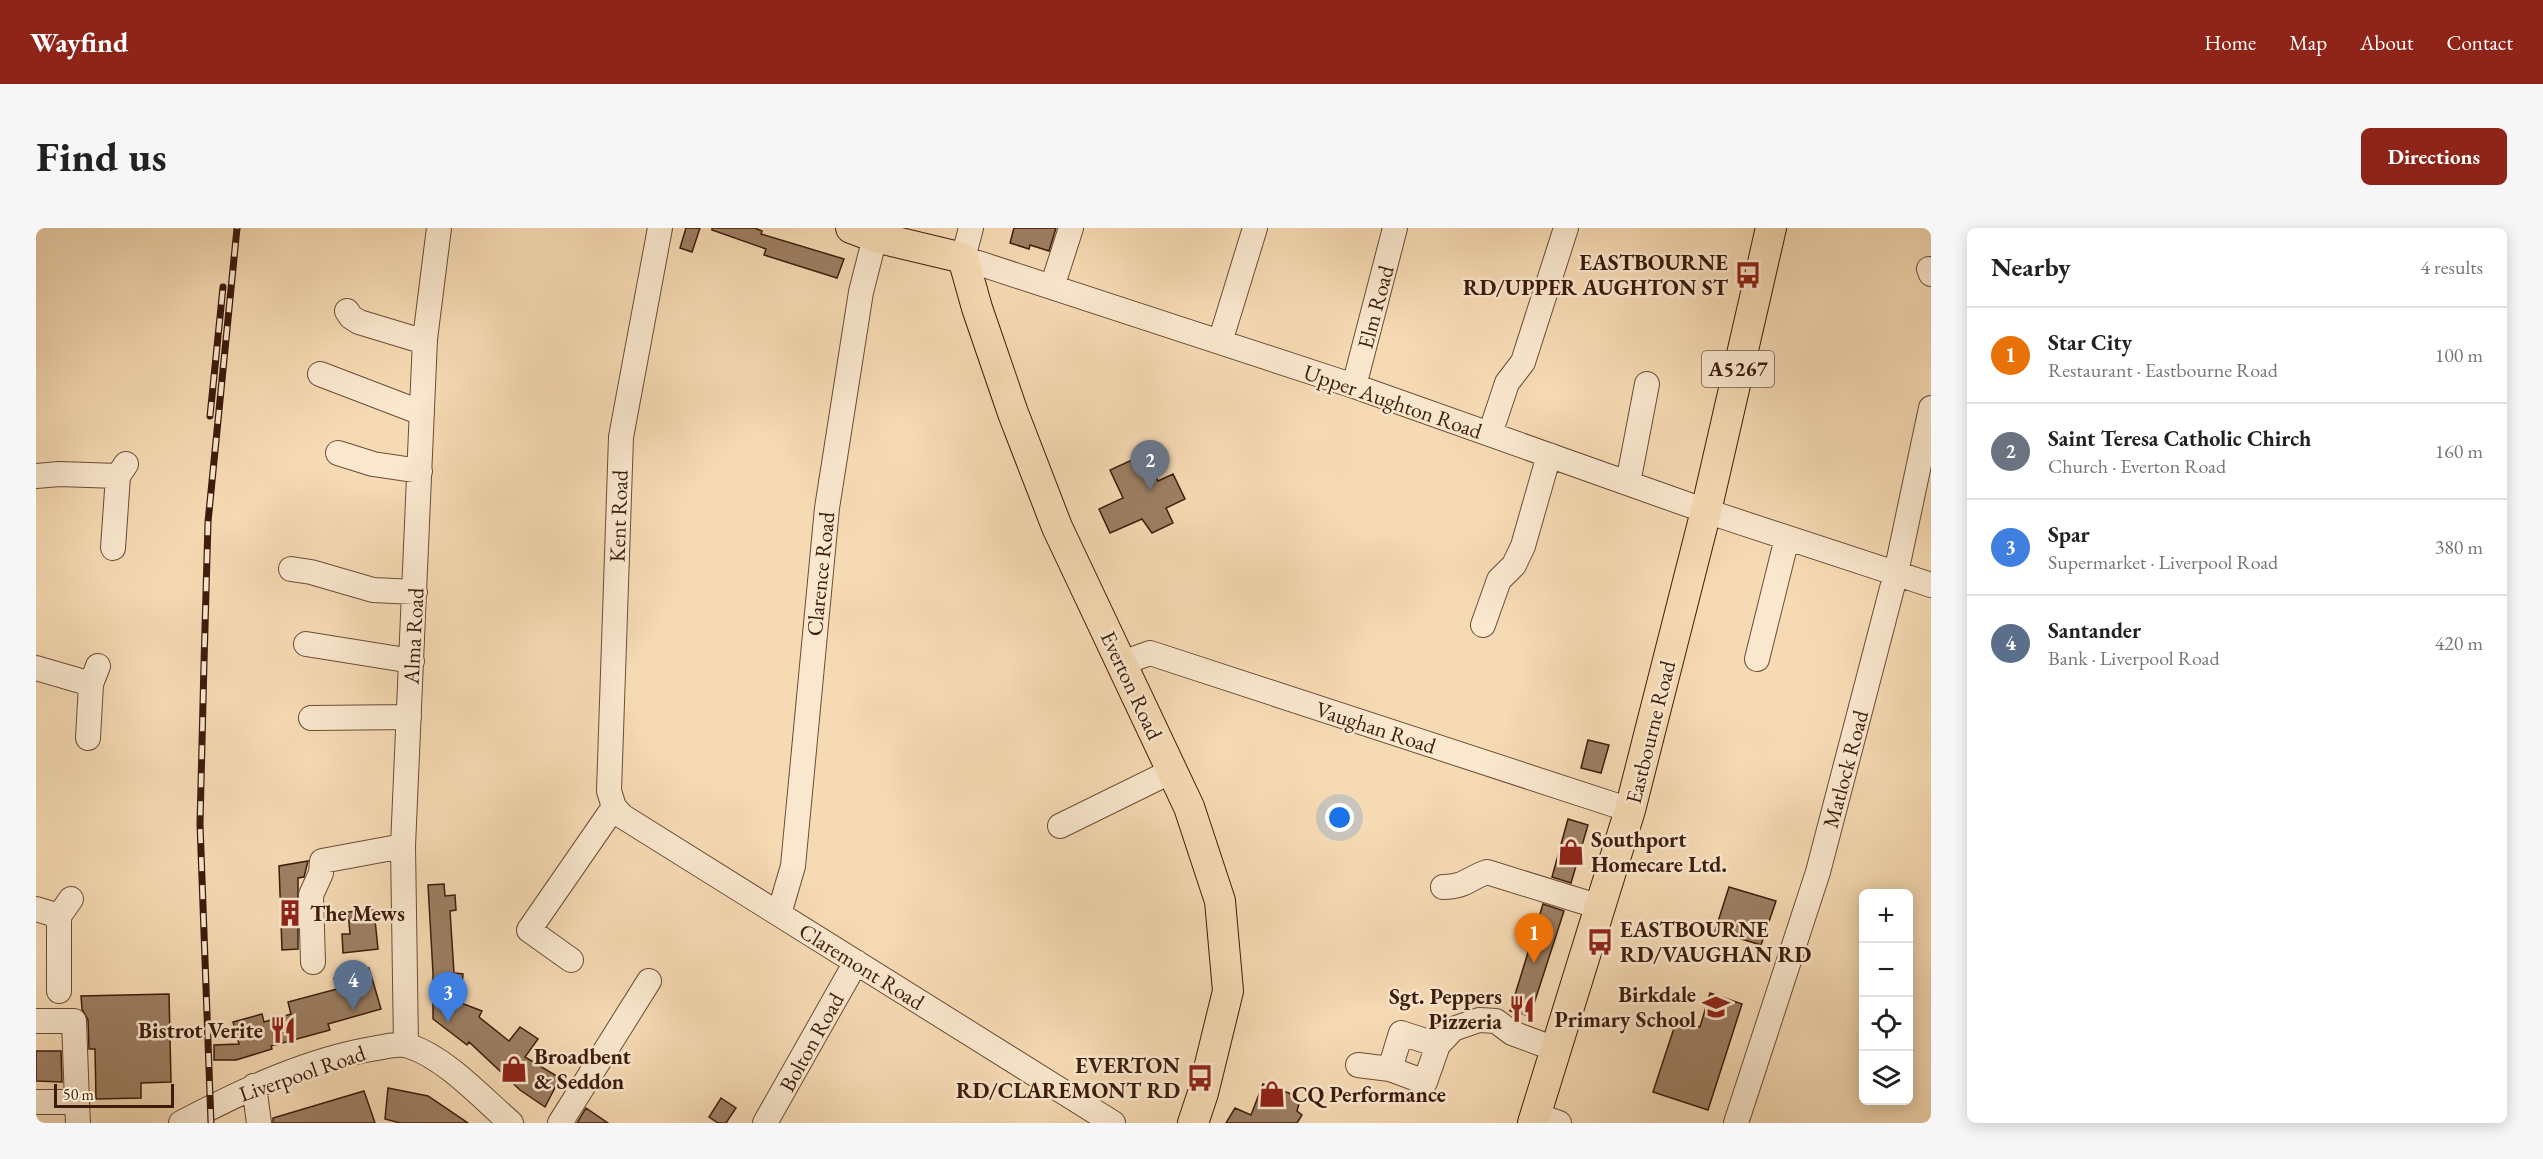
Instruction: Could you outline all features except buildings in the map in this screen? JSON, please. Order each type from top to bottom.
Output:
[{"type":"main road","name":"A5267","points":[[1706,511],[1771,228]]},
{"type":"main road","name":"Upper Aughton Road","points":[[863,232],[963,258]]},
{"type":"main road","name":"Everton Road","points":[[963,258],[977,308],[1010,403],[1057,527],[1189,807],[1220,901],[1228,991],[1203,1093],[1193,1123]]},
{"type":"main road","name":"Eastbourne Road","points":[[1543,1121],[1555,1049],[1630,810],[1706,511]]},
{"type":"street","name":"Alma Road","points":[[406,1045],[403,846],[425,342],[439,228]]},
{"type":"street","name":"Kent Road","points":[[614,807],[609,791],[621,436],[660,228]]},
{"type":"street","points":[[963,258],[971,228]]},
{"type":"street","points":[[1052,287],[1071,228]]},
{"type":"street","points":[[1220,342],[1255,228]]},
{"type":"street","name":"Elm Road","points":[[1354,386],[1395,228]]},
{"type":"street","points":[[1490,434],[1507,383],[1523,362],[1566,228]]},
{"type":"street","name":"Clarence Road","points":[[778,914],[793,866],[826,508],[861,292],[863,232]]},
{"type":"street","name":"Upper Aughton Road","points":[[963,258],[1354,386],[1706,511],[1931,585]]},
{"type":"street","points":[[347,311],[359,322],[425,342]]},
{"type":"street","points":[[320,374],[422,413]]},
{"type":"street","points":[[1628,483],[1647,384]]},
{"type":"street","name":"Matlock Road","points":[[1737,1123],[1818,872],[1896,573],[1930,415]]},
{"type":"street","points":[[338,453],[373,464],[420,471]]},
{"type":"street","points":[[1483,625],[1499,580],[1514,565],[1523,546],[1549,455]]},
{"type":"street","points":[[36,476],[122,470],[113,548]]},
{"type":"street","points":[[1757,659],[1787,538]]},
{"type":"street","points":[[291,569],[311,572],[373,590],[415,592]]},
{"type":"street","points":[[306,644],[412,661]]},
{"type":"street","name":"Vaughan Road","points":[[1122,663],[1150,653],[1630,810]]},
{"type":"street","points":[[36,668],[94,675],[88,738]]},
{"type":"street","points":[[311,718],[409,717]]},
{"type":"street","points":[[1059,826],[1172,771]]},
{"type":"street","points":[[571,960],[529,930],[614,807]]},
{"type":"street","name":"Claremont Road","points":[[614,807],[622,816],[1113,1123]]},
{"type":"street","points":[[313,962],[311,895],[321,873],[322,861],[403,846]]},
{"type":"street","points":[[1443,887],[1457,887],[1466,884],[1487,872],[1600,907]]},
{"type":"street","points":[[36,909],[65,908],[59,991]]},
{"type":"street","name":"Bolton Road","points":[[765,1123],[856,962]]},
{"type":"street","points":[[560,1123],[649,981]]},
{"type":"street","points":[[1358,1065],[1390,1069],[1425,1082],[1438,1045],[1453,1029],[1479,1020],[1496,1021],[1512,1033],[1555,1049]]},
{"type":"street","points":[[36,1021],[74,1021],[78,1112],[36,1102]]},
{"type":"street","points":[[1390,1069],[1401,1033],[1438,1045]]},
{"type":"street","points":[[406,1045],[439,1061],[511,1123]]},
{"type":"street","name":"Liverpool Road","points":[[181,1123],[254,1086],[355,1052],[406,1045]]},
{"type":"street","points":[[254,1086],[259,1123]]},
{"type":"railway","points":[[211,1123],[200,824],[208,522],[237,228]]},
{"type":"railway","points":[[210,416],[223,287]]},
{"type":"place","name":"EASTBOURNE RD/UPPER AUGHTON ST","points":[[1748,275]]},
{"type":"place","name":"Saint Teresa Catholic Chirch","points":[[1150,490]]},
{"type":"place","name":"Southport Homecare Ltd.","points":[[1571,852]]},
{"type":"place","name":"The Mews","points":[[290,913]]},
{"type":"place","name":"EASTBOURNE RD/VAUGHAN RD","points":[[1600,942]]},
{"type":"place","name":"Star City","points":[[1534,963]]},
{"type":"place","name":"Birkdale Primary School","points":[[1716,1007]]},
{"type":"place","name":"Sgt. Peppers Pizzeria","points":[[1522,1009]]},
{"type":"place","name":"Santander","points":[[353,1010]]},
{"type":"place","name":"Spar","points":[[448,1022]]},
{"type":"place","name":"Bistrot Verite","points":[[283,1030]]},
{"type":"place","name":"Broadbent & Seddon","points":[[514,1069]]},
{"type":"place","name":"EVERTON RD/CLAREMONT RD","points":[[1200,1078]]},
{"type":"place","name":"CQ Performance","points":[[1272,1094]]}]
